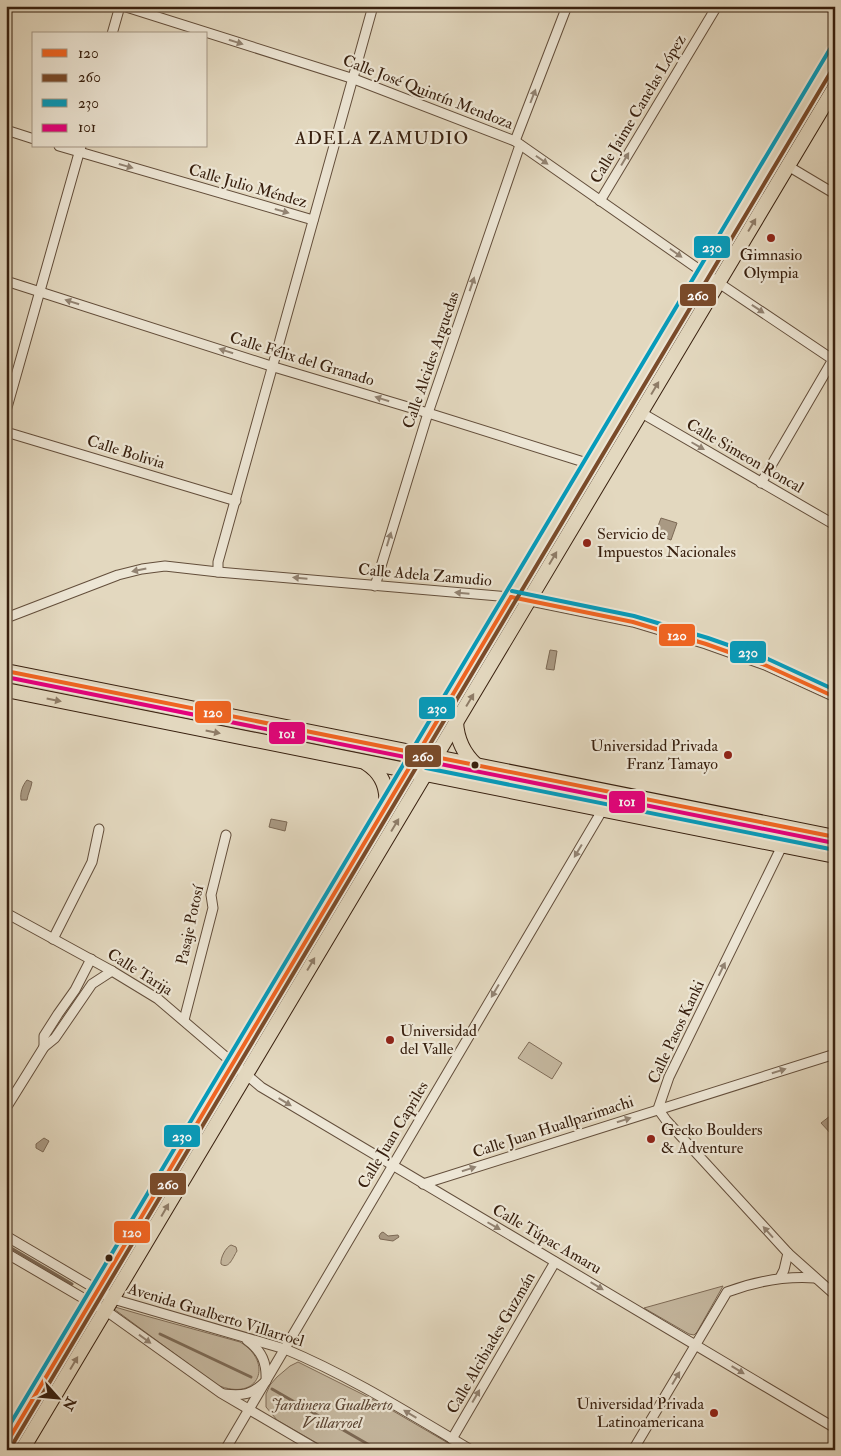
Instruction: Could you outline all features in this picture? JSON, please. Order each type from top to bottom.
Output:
[{"type":"main road","points":[[6,1444],[835,52]]},
{"type":"main road","points":[[22,1450],[835,87]]},
{"type":"main road","points":[[6,671],[835,837]]},
{"type":"main road","points":[[6,690],[835,856]]},
{"type":"main road","points":[[456,722],[461,746],[476,765]]},
{"type":"main road","points":[[365,762],[383,780],[386,789],[386,807]]},
{"type":"street","points":[[113,32],[121,6]]},
{"type":"street","name":"Calle José Quintín Mendoza","points":[[121,6],[204,32]]},
{"type":"street","points":[[218,572],[218,562],[274,367],[373,6]]},
{"type":"street","name":"Calle Alcides Arguedas","points":[[375,586],[428,413],[517,143],[567,6]]},
{"type":"street","name":"Calle Jaime Canelas López","points":[[600,201],[717,6]]},
{"type":"street","points":[[828,6],[835,10]]},
{"type":"street","name":"Calle José Quintín Mendoza","points":[[208,33],[354,79],[517,143],[704,273],[834,359]]},
{"type":"street","points":[[6,130],[32,138]]},
{"type":"street","points":[[6,411],[80,149]]},
{"type":"street","name":"Calle Julio Méndez","points":[[80,149],[313,220]]},
{"type":"street","points":[[788,166],[835,194]]},
{"type":"street","name":"Calle Félix del Granado","points":[[6,281],[274,367],[590,464]]},
{"type":"street","points":[[762,482],[834,359]]},
{"type":"street","name":"Calle Simeon Roncal","points":[[640,412],[835,525]]},
{"type":"street","name":"Calle Bolivia","points":[[6,432],[236,501]]},
{"type":"street","name":"Calle Adela Zamudio","points":[[6,618],[101,581],[142,569],[164,566],[511,598],[529,600],[633,622],[706,644],[766,665],[835,698]]},
{"type":"street","name":"Calle Juan Capriles","points":[[225,1450],[603,809]]},
{"type":"street","points":[[53,939],[92,862],[99,829]]},
{"type":"street","name":"Pasaje Potosí","points":[[184,1020],[212,908],[212,895],[226,835]]},
{"type":"street","name":"Calle Pasos Kanki","points":[[782,846],[669,1077],[658,1109],[788,1254],[835,1295]]},
{"type":"street","name":"Calle Tarija","points":[[6,912],[158,999],[246,1074]]},
{"type":"street","points":[[44,1047],[44,1036],[75,990],[91,959]]},
{"type":"street","points":[[6,1108],[10,1094],[44,1047],[56,1038],[92,984],[112,971]]},
{"type":"street","name":"Calle Juan Huallparimachi","points":[[423,1184],[658,1109],[833,1056]]},
{"type":"street","name":"Calle Túpac Amaru","points":[[246,1074],[261,1087],[392,1166],[835,1428]]},
{"type":"street","name":"Avenida Gualberto Villarroel","points":[[6,1236],[113,1299],[285,1349],[307,1358],[384,1398],[471,1450]]},
{"type":"street","name":"Avenida Gualberto Villarroel","points":[[6,1253],[105,1311],[221,1393],[318,1450]]},
{"type":"street","points":[[780,1278],[788,1254]]},
{"type":"street","name":"Calle Alcibiades Guzmán","points":[[452,1438],[555,1262]]},
{"type":"street","points":[[633,1450],[728,1292],[748,1284],[780,1278],[815,1278]]},
{"type":"street","points":[[221,1393],[238,1395],[249,1393],[266,1381],[263,1357],[243,1337]]},
{"type":"green space","points":[[835,67],[835,76],[719,268],[716,266]]},
{"type":"green space","points":[[705,285],[709,288],[529,588],[524,587]]},
{"type":"green space","points":[[514,606],[516,608],[433,747],[431,745]]},
{"type":"green space","points":[[6,678],[407,759],[405,762],[6,683]]},
{"type":"green space","points":[[439,765],[835,845],[835,848],[437,769]]},
{"type":"green space","points":[[409,781],[411,783],[257,1042],[255,1040]]},
{"type":"green space","points":[[529,1042],[562,1063],[552,1079],[518,1058]]},
{"type":"green space","points":[[231,1080],[234,1081],[111,1286],[109,1284]]},
{"type":"green space","points":[[231,1245],[236,1247],[237,1251],[229,1264],[221,1264],[222,1256]]},
{"type":"green space","points":[[723,1286],[694,1335],[644,1308]]},
{"type":"green space","name":"Jardinera Gualberto Villarroel","points":[[115,1307],[240,1342],[251,1350],[257,1360],[259,1369],[257,1378],[252,1385],[244,1389],[232,1389],[217,1385],[114,1309]]},
{"type":"green space","points":[[93,1312],[96,1314],[15,1450],[11,1450]]},
{"type":"green space","name":"Jardinera Gualberto Villarroel","points":[[298,1362],[376,1401],[460,1450],[329,1450],[277,1420],[266,1407],[266,1394],[270,1385],[290,1366]]},
{"type":"shaded area","points":[[661,518],[677,523],[671,540],[655,534]]},
{"type":"shaded area","points":[[550,650],[557,651],[554,670],[546,669]]},
{"type":"shaded area","points":[[27,780],[32,782],[27,800],[21,800],[22,790]]},
{"type":"shaded area","points":[[271,819],[287,822],[285,831],[269,827]]},
{"type":"shaded area","points":[[830,1116],[833,1119],[832,1124],[835,1126],[835,1134],[833,1136],[821,1123]]},
{"type":"shaded area","points":[[44,1138],[49,1141],[43,1152],[36,1148],[36,1144]]},
{"type":"shaded area","points":[[383,1232],[388,1236],[398,1235],[399,1237],[393,1241],[380,1239],[379,1236]]},
{"type":"waterway","points":[[6,1245],[72,1284]]},
{"type":"waterway","points":[[160,1334],[251,1377]]},
{"type":"waterway","points":[[272,1389],[378,1450]]},
{"type":"transit line","name":"230","points":[[6,1431],[830,49]]},
{"type":"transit line","name":"260","points":[[11,1447],[835,65]]},
{"type":"transit line","name":"230","points":[[512,591],[634,616],[708,638],[768,659],[835,690]]},
{"type":"transit line","name":"120","points":[[511,597],[633,622],[706,644],[765,665],[835,697]]},
{"type":"transit line","name":"120","points":[[6,1444],[511,597]]},
{"type":"transit line","name":"120","points":[[6,671],[835,837]]},
{"type":"transit line","name":"101","points":[[6,677],[834,843]]},
{"type":"transit line","name":"230","points":[[426,768],[835,850]]},
{"type":"place","name":"Gimnasio Olympia","points":[[771,238]]},
{"type":"place","name":"Servicio de Impuestos Nacionales","points":[[587,543]]},
{"type":"place","name":"Universidad Privada Franz Tamayo","points":[[728,755]]},
{"type":"place","name":"Universidad del Valle","points":[[390,1040]]},
{"type":"place","name":"Gecko Boulders & Adventure","points":[[651,1139]]},
{"type":"place","name":"Universidad Privada Latinoamericana","points":[[714,1413]]},
{"type":"district","name":"ADELA ZAMUDIO","points":[[382,138]]}]
